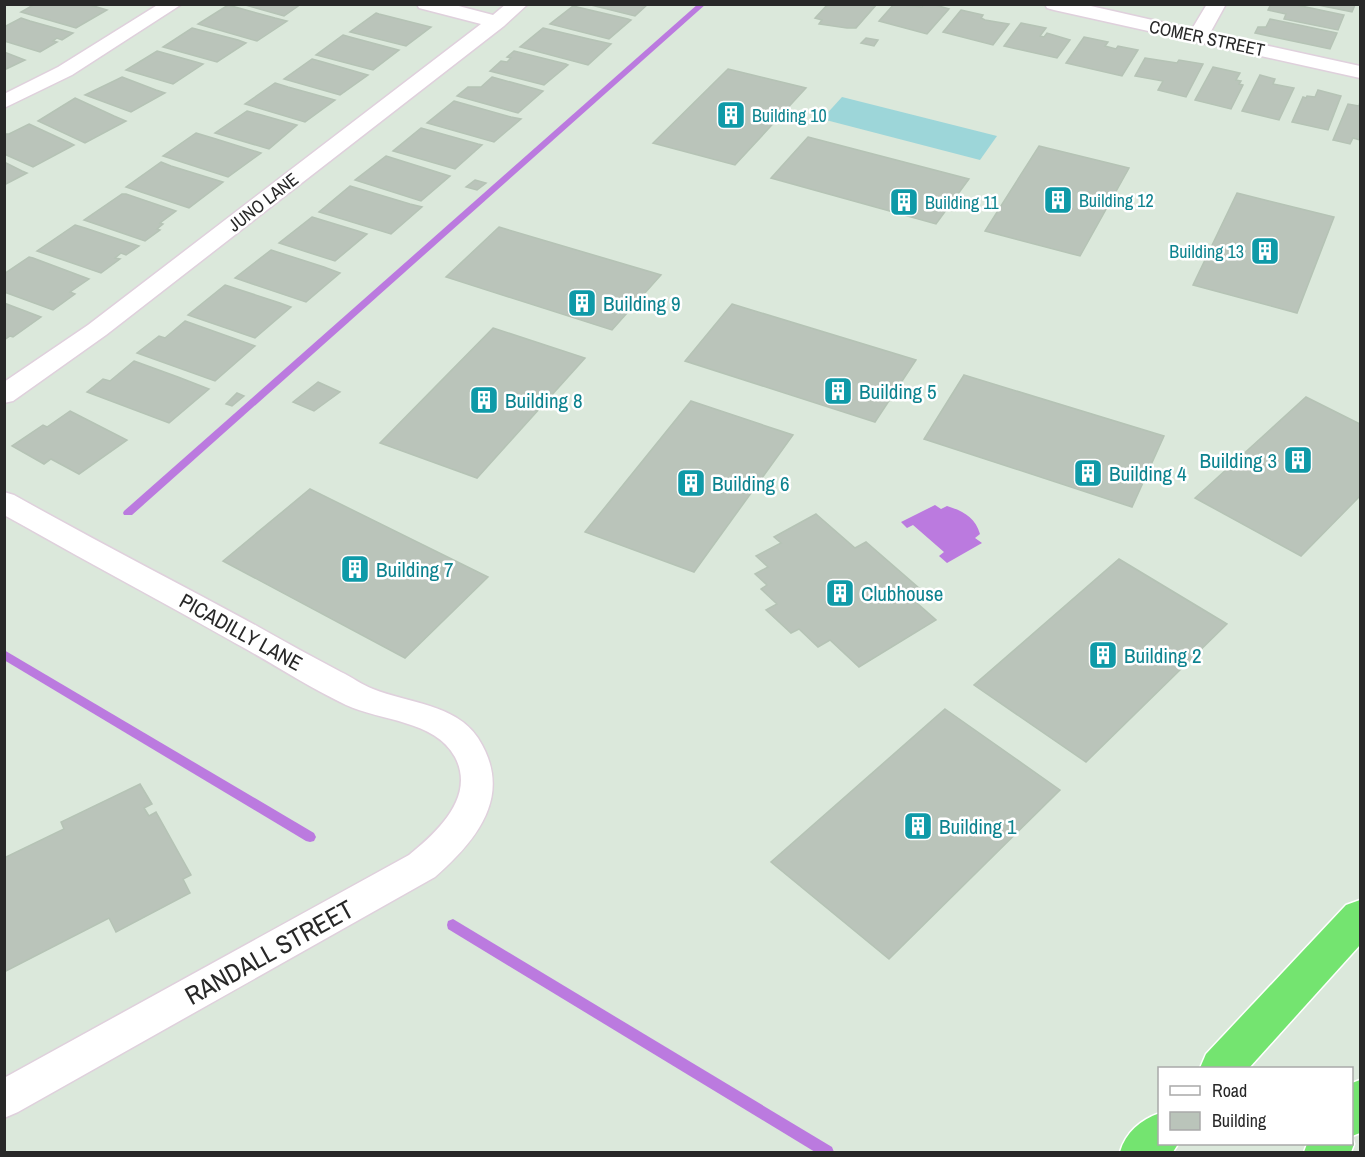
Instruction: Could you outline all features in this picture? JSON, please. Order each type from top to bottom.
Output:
[{"type":"highway","points":[[1222,1067],[1360,916]]},
{"type":"highway","points":[[1142,1152],[1158,1136]]},
{"type":"street","points":[[4,102],[65,71],[173,4]]},
{"type":"street","points":[[426,4],[497,22]]},
{"type":"street","name":"JUNO LANE","points":[[4,395],[97,330],[519,4]]},
{"type":"street","name":"COMER STREET","points":[[1054,4],[1360,72]]},
{"type":"street","points":[[1198,36],[1217,4]]},
{"type":"street","name":"PICADILLY LANE","points":[[4,502],[78,545],[366,700],[420,714],[444,726],[462,741],[473,759]]},
{"type":"street","name":"RANDALL STREET","points":[[4,1099],[422,866],[441,850],[459,829],[474,805],[478,782],[473,759]]},
{"type":"shaded area","points":[[842,97],[997,136],[980,160],[822,119]]},
{"type":"shaded area","points":[[935,505],[941,509],[947,506],[968,516],[975,523],[980,534],[975,538],[982,543],[947,563],[939,556],[944,552],[913,525],[907,528],[901,522]]},
{"type":"building","points":[[35,4],[87,4],[107,10],[76,28],[21,12]]},
{"type":"building","points":[[242,4],[301,4],[284,16]]},
{"type":"building","points":[[587,4],[648,4],[635,16]]},
{"type":"building","points":[[828,4],[877,4],[856,28],[847,28],[819,24],[822,20],[815,18]]},
{"type":"building","points":[[894,4],[922,7],[924,4],[932,4],[949,9],[927,34],[879,21]]},
{"type":"building","points":[[1271,4],[1292,4],[1344,15],[1338,30],[1284,19],[1286,14],[1268,10]]},
{"type":"building","points":[[1313,4],[1352,4],[1355,5],[1352,12]]},
{"type":"building","points":[[228,5],[287,21],[257,41],[198,24]]},
{"type":"building","points":[[573,6],[631,20],[609,39],[550,24]]},
{"type":"building","points":[[961,10],[983,15],[981,18],[985,20],[1009,24],[993,45],[943,32]]},
{"type":"building","points":[[376,13],[431,27],[406,46],[350,32]]},
{"type":"building","points":[[21,18],[73,33],[62,40],[57,38],[53,41],[57,42],[40,52],[4,41],[4,27]]},
{"type":"building","points":[[1270,19],[1337,33],[1330,49],[1255,33],[1258,27],[1266,27]]},
{"type":"building","points":[[1021,23],[1046,28],[1040,36],[1044,37],[1047,33],[1070,40],[1057,58],[1004,46]]},
{"type":"building","points":[[192,28],[246,43],[217,62],[163,47]]},
{"type":"building","points":[[543,28],[611,44],[588,65],[520,47]]},
{"type":"building","points":[[343,35],[399,50],[373,70],[316,55]]},
{"type":"building","points":[[1084,37],[1108,42],[1105,46],[1116,49],[1118,46],[1138,50],[1122,76],[1066,63]]},
{"type":"building","points":[[866,38],[878,40],[874,46],[861,43]]},
{"type":"building","points":[[157,51],[203,64],[173,84],[126,70]]},
{"type":"building","points":[[514,51],[568,65],[544,85],[490,71],[501,61],[507,62],[511,58],[507,57]]},
{"type":"building","points":[[4,52],[25,60],[4,70]]},
{"type":"building","points":[[1145,58],[1203,64],[1186,97],[1158,90],[1163,81],[1135,76]]},
{"type":"building","points":[[312,59],[368,75],[340,95],[284,79]]},
{"type":"building","points":[[1213,67],[1240,73],[1236,80],[1241,81],[1239,84],[1243,85],[1231,109],[1195,100]]},
{"type":"building","name":"Building 10","points":[[728,69],[806,88],[735,165],[653,143]]},
{"type":"building","points":[[1260,75],[1275,79],[1273,84],[1294,88],[1279,120],[1242,111]]},
{"type":"building","points":[[122,77],[165,93],[131,112],[85,95]]},
{"type":"building","points":[[492,77],[543,91],[518,113],[457,96],[468,87],[481,87]]},
{"type":"building","points":[[275,83],[335,100],[305,122],[245,104]]},
{"type":"building","points":[[1318,90],[1341,96],[1328,130],[1292,122],[1303,97],[1315,97]]},
{"type":"building","points":[[75,98],[126,121],[85,143],[38,121]]},
{"type":"building","points":[[454,101],[521,119],[494,142],[427,123]]},
{"type":"building","points":[[1360,102],[1360,140],[1353,138],[1350,144],[1333,140],[1348,104],[1359,106]]},
{"type":"building","points":[[247,111],[297,125],[269,149],[215,133]]},
{"type":"building","points":[[29,124],[74,145],[33,167],[4,154],[4,134],[9,134]]},
{"type":"building","points":[[421,128],[482,145],[455,169],[393,151]]},
{"type":"building","points":[[196,133],[261,153],[228,177],[163,156]]},
{"type":"building","name":"Building 11","points":[[808,137],[969,179],[936,224],[771,178]]},
{"type":"building","name":"Building 12","points":[[1039,146],[1129,168],[1080,256],[985,231]]},
{"type":"building","points":[[386,156],[450,176],[421,201],[355,180]]},
{"type":"building","points":[[4,162],[22,171],[27,173],[4,185]]},
{"type":"building","points":[[161,162],[223,182],[189,208],[126,187]]},
{"type":"building","points":[[475,180],[486,183],[477,190],[466,187]]},
{"type":"building","points":[[350,186],[422,207],[391,234],[319,212]]},
{"type":"building","name":"Building 13","points":[[1237,193],[1334,217],[1297,313],[1193,285]]},
{"type":"building","points":[[122,194],[176,211],[160,223],[163,224],[157,229],[160,230],[145,241],[84,220]]},
{"type":"building","points":[[312,217],[367,234],[335,261],[279,243]]},
{"type":"building","points":[[75,225],[139,246],[126,255],[121,253],[115,258],[120,259],[101,273],[37,251]]},
{"type":"building","name":"Building 9","points":[[499,227],[661,275],[612,330],[446,277]]},
{"type":"building","points":[[271,250],[340,273],[306,302],[235,278]]},
{"type":"building","points":[[29,257],[89,279],[70,292],[75,294],[53,310],[4,292],[4,274]]},
{"type":"building","points":[[225,285],[291,307],[255,338],[188,315]]},
{"type":"building","points":[[4,303],[41,317],[13,337],[10,336],[4,340]]},
{"type":"building","name":"Building 5","points":[[732,304],[916,360],[875,422],[685,361]]},
{"type":"building","points":[[185,321],[255,346],[215,381],[137,353],[159,336],[165,338]]},
{"type":"building","name":"Building 8","points":[[493,328],[585,358],[477,478],[380,443]]},
{"type":"building","points":[[134,361],[209,389],[169,423],[87,392],[103,379],[110,381]]},
{"type":"building","name":"Building 4","points":[[964,375],[1164,436],[1132,507],[924,439]]},
{"type":"building","points":[[318,382],[340,392],[314,411],[293,402]]},
{"type":"building","points":[[237,393],[244,396],[232,406],[226,404]]},
{"type":"building","name":"Building 3","points":[[1306,397],[1360,424],[1360,496],[1301,556],[1195,498]]},
{"type":"building","name":"Building 6","points":[[691,401],[793,435],[694,572],[585,532]]},
{"type":"building","points":[[70,411],[127,440],[79,474],[51,459],[44,464],[12,446],[43,425],[47,427]]},
{"type":"building","name":"Building 7","points":[[310,489],[488,577],[405,658],[223,561]]},
{"type":"building","name":"Clubhouse","points":[[816,514],[855,548],[866,542],[920,589],[909,596],[936,620],[859,667],[830,640],[818,647],[799,629],[791,633],[766,610],[777,604],[761,589],[767,585],[755,574],[768,567],[756,556],[781,543],[774,537]]},
{"type":"building","name":"Building 2","points":[[1119,559],[1227,624],[1086,762],[974,685]]},
{"type":"building","name":"Building 1","points":[[945,709],[1060,790],[889,959],[771,862]]},
{"type":"building","points":[[140,784],[152,804],[144,808],[149,816],[156,812],[191,875],[183,879],[190,893],[116,932],[109,918],[4,972],[4,858],[64,829],[61,822]]},
{"type":"waterway","points":[[128,513],[703,4]]},
{"type":"waterway","points":[[4,654],[310,837]]},
{"type":"waterway","points":[[453,925],[827,1152]]},
{"type":"place","name":"Building 10","points":[[731,115]]},
{"type":"place","name":"Building 12","points":[[1058,200]]},
{"type":"place","name":"Building 11","points":[[904,202]]},
{"type":"place","name":"Building 13","points":[[1265,251]]},
{"type":"place","name":"Building 9","points":[[582,303]]},
{"type":"place","name":"Building 5","points":[[838,391]]},
{"type":"place","name":"Building 8","points":[[484,400]]},
{"type":"place","name":"Building 3","points":[[1298,460]]},
{"type":"place","name":"Building 4","points":[[1088,473]]},
{"type":"place","name":"Building 6","points":[[691,483]]},
{"type":"place","name":"Building 7","points":[[355,569]]},
{"type":"place","name":"Clubhouse","points":[[840,593]]},
{"type":"place","name":"Building 2","points":[[1103,655]]},
{"type":"place","name":"Building 1","points":[[918,826]]}]
